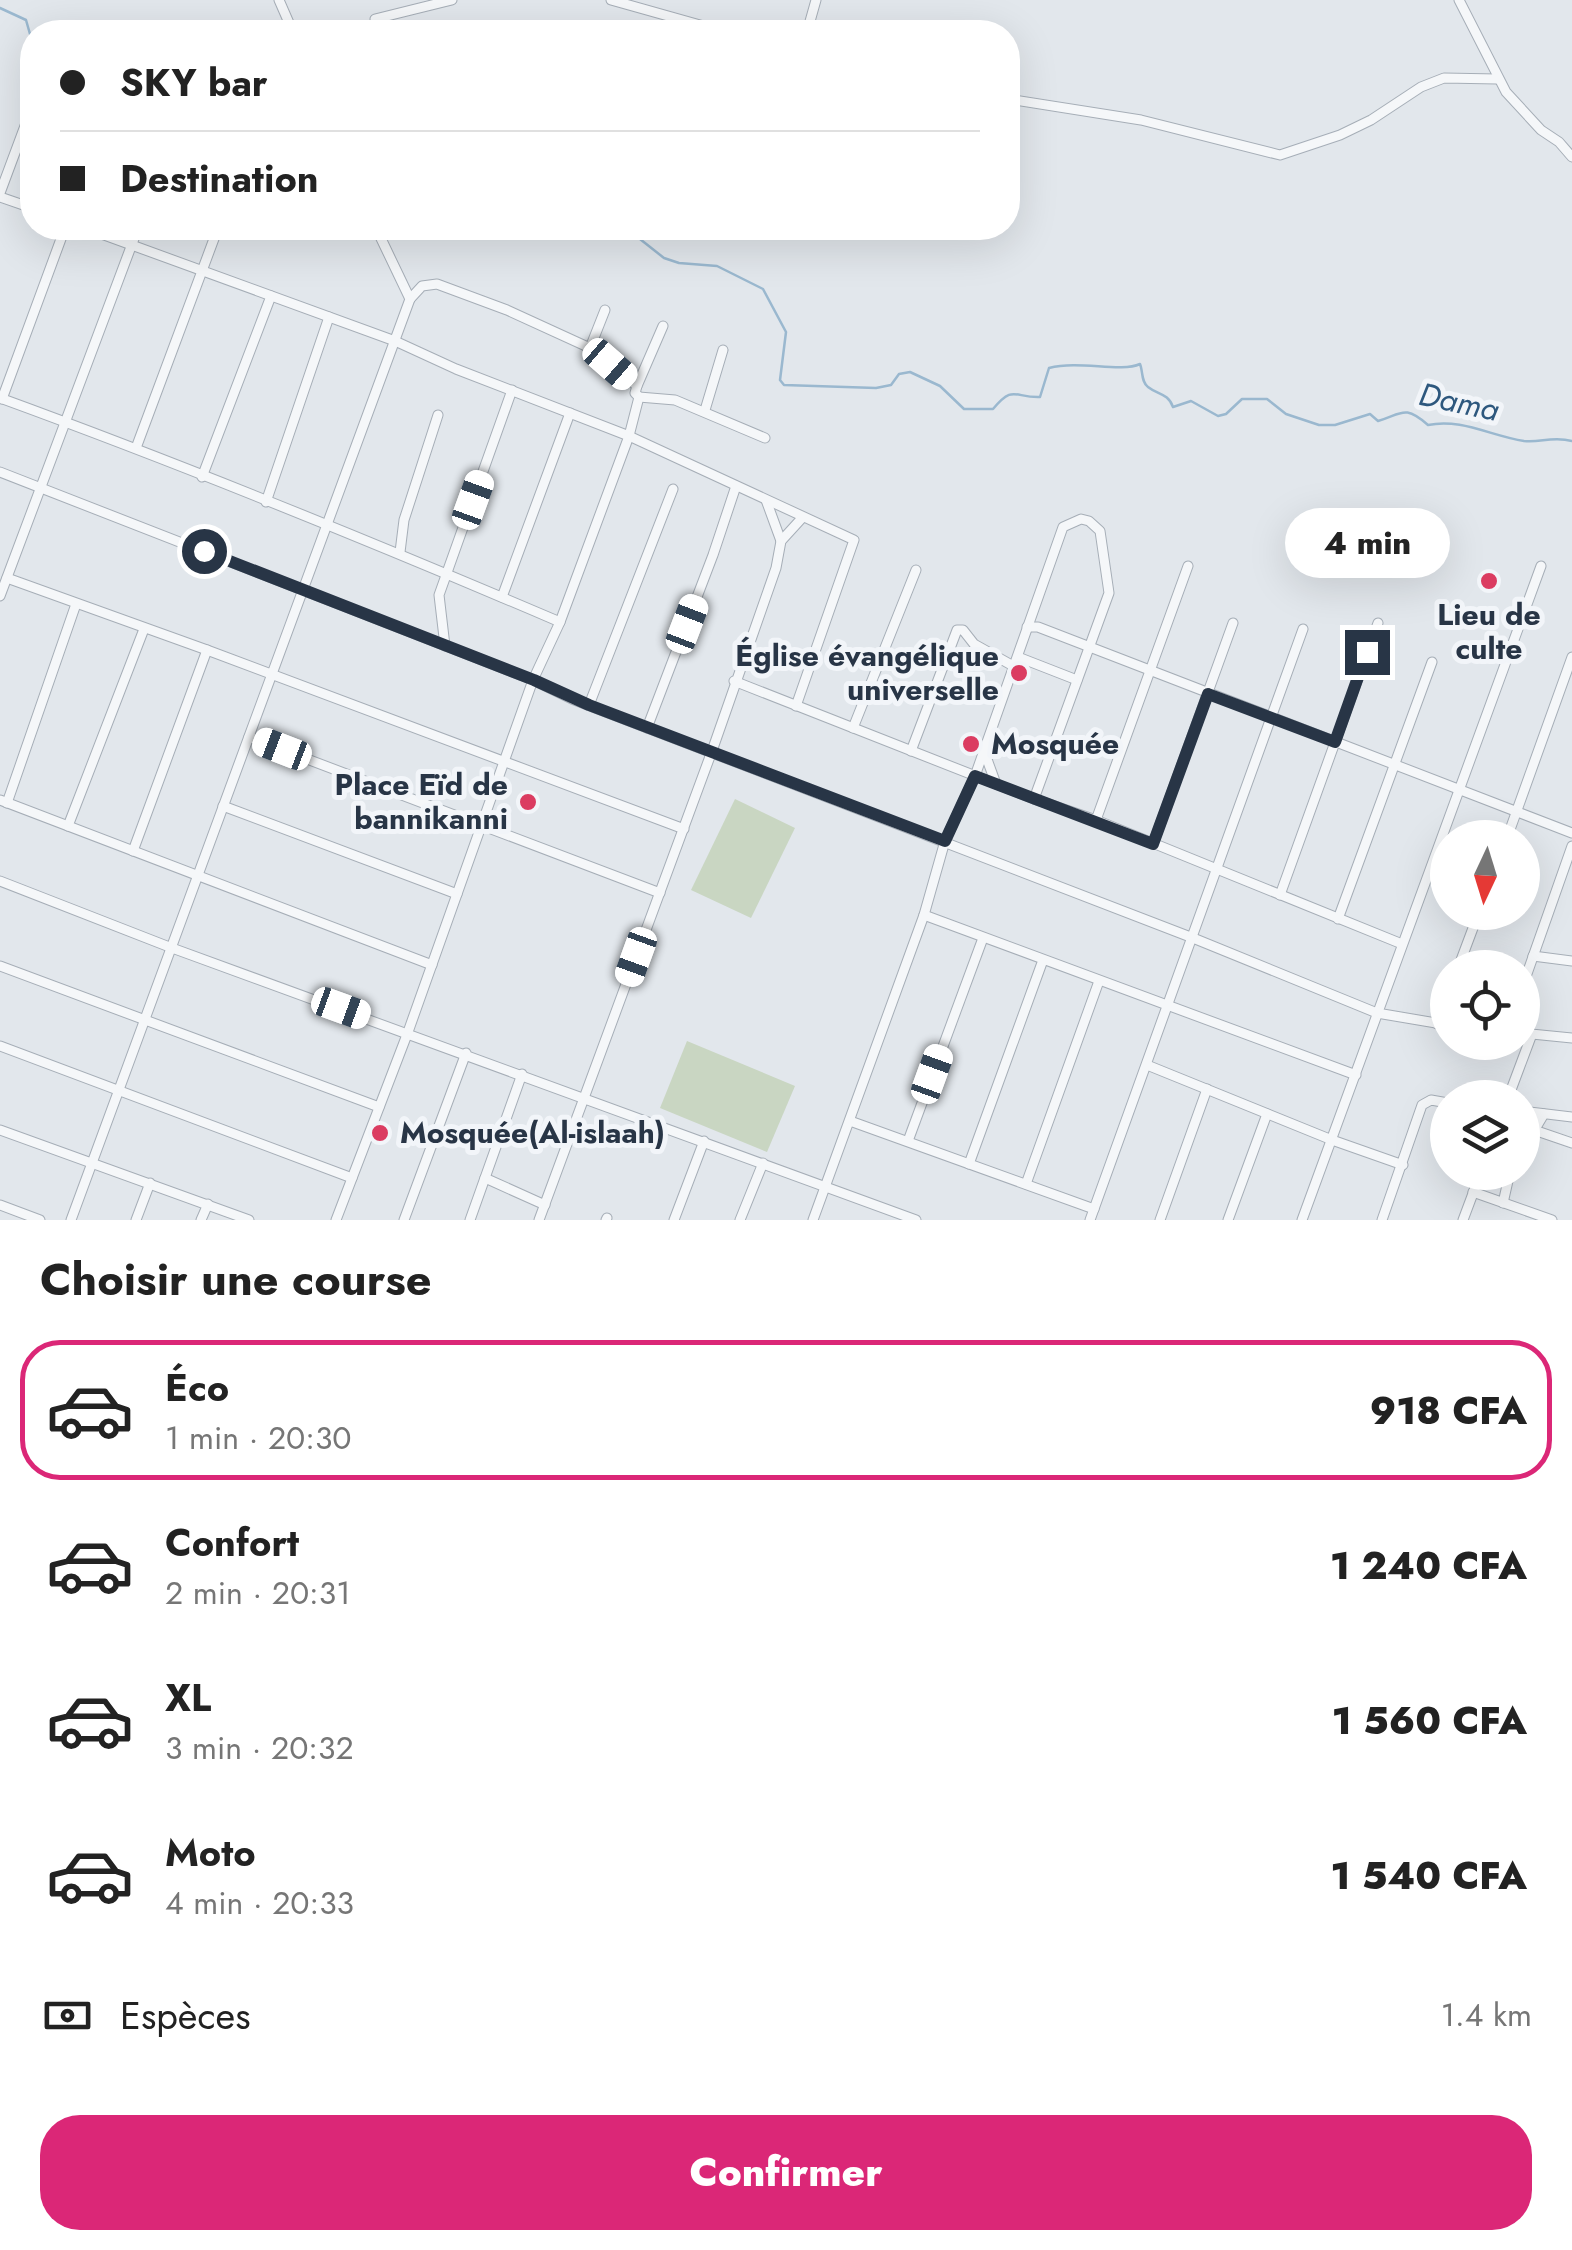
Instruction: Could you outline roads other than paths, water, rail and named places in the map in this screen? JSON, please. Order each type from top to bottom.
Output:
[{"type":"street","points":[[375,19],[452,0]]},
{"type":"street","points":[[611,0],[682,20]]},
{"type":"street","points":[[1458,0],[1497,78],[1541,130],[1572,157]]},
{"type":"street","points":[[1020,101],[1160,124],[1280,155],[1340,136],[1421,86],[1444,78],[1497,78]]},
{"type":"street","points":[[0,195],[20,140]]},
{"type":"street","points":[[60,240],[1,398],[266,502],[328,522],[560,622]]},
{"type":"street","points":[[120,240],[395,341],[629,436],[855,543],[796,706]]},
{"type":"street","points":[[0,596],[134,240]]},
{"type":"street","points":[[136,448],[214,240]]},
{"type":"street","points":[[382,240],[410,299]]},
{"type":"street","points":[[71,1220],[410,299],[422,286],[437,284],[507,310],[590,348],[637,386]]},
{"type":"street","points":[[202,477],[272,296]]},
{"type":"street","points":[[590,348],[605,310]]},
{"type":"street","points":[[266,502],[329,317]]},
{"type":"street","points":[[663,326],[635,394],[639,398],[675,400],[705,410],[765,438]]},
{"type":"street","points":[[705,410],[723,350]]},
{"type":"street","points":[[446,646],[439,595],[512,390]]},
{"type":"street","points":[[336,1220],[534,680],[560,622],[629,436],[639,398]]},
{"type":"street","points":[[502,597],[570,413]]},
{"type":"street","points":[[400,552],[404,520],[438,415]]},
{"type":"street","points":[[0,472],[1377,1013],[1430,1023]]},
{"type":"street","points":[[647,728],[736,486]]},
{"type":"street","points":[[589,705],[673,488]]},
{"type":"street","points":[[539,1220],[776,568],[781,541],[766,500]]},
{"type":"street","points":[[781,541],[802,518]]},
{"type":"street","points":[[813,1220],[924,915],[945,841],[975,776],[1063,528],[1072,520],[1089,520],[1100,531],[1109,586],[1034,800]]},
{"type":"street","points":[[1096,820],[1188,566]]},
{"type":"street","points":[[1302,1220],[1542,566]]},
{"type":"street","points":[[853,728],[916,570]]},
{"type":"street","points":[[7,578],[684,829]]},
{"type":"street","points":[[76,604],[3,801],[432,965]]},
{"type":"street","points":[[1153,844],[1233,623]]},
{"type":"street","points":[[1280,896],[1378,623]]},
{"type":"street","points":[[1028,627],[1038,627],[1149,669],[1572,833]]},
{"type":"street","points":[[68,826],[144,629]]},
{"type":"street","points":[[1090,1220],[1303,629]]},
{"type":"street","points":[[910,751],[958,630],[963,630],[980,648],[1078,680]]},
{"type":"street","points":[[133,851],[207,650]]},
{"type":"street","points":[[1514,820],[1572,657]]},
{"type":"street","points":[[1338,919],[1432,662]]},
{"type":"street","points":[[734,681],[1034,800],[1096,820],[1402,944]]},
{"type":"street","points":[[249,736],[660,893]]},
{"type":"street","points":[[984,750],[996,784]]},
{"type":"street","points":[[223,806],[456,894]]},
{"type":"street","points":[[1535,950],[1572,846]]},
{"type":"street","points":[[0,881],[172,948],[916,1220]]},
{"type":"street","points":[[924,915],[1356,1075]]},
{"type":"street","points":[[908,1142],[983,938]]},
{"type":"street","points":[[1540,957],[1572,961]]},
{"type":"street","points":[[968,1164],[1043,960]]},
{"type":"street","points":[[0,966],[379,1107]]},
{"type":"street","points":[[1026,1184],[1099,981]]},
{"type":"street","points":[[1540,1035],[1572,1038]]},
{"type":"street","points":[[0,1046],[352,1178]]},
{"type":"street","points":[[404,1220],[466,1053]]},
{"type":"street","points":[[1147,1065],[1402,1164]]},
{"type":"street","points":[[470,1220],[522,1074]]},
{"type":"street","points":[[1160,1220],[1207,1089]]},
{"type":"street","points":[[1382,1220],[1422,1105],[1430,1101]]},
{"type":"street","points":[[1228,1220],[1267,1114]]},
{"type":"street","points":[[1540,1114],[1572,1117]]},
{"type":"street","points":[[1540,1120],[1544,1114]]},
{"type":"street","points":[[850,1121],[1094,1209]]},
{"type":"street","points":[[0,1130],[249,1220]]},
{"type":"street","points":[[1540,1132],[1572,1143]]},
{"type":"street","points":[[674,1220],[704,1141]]},
{"type":"street","points":[[740,1220],[762,1163]]},
{"type":"street","points":[[485,1178],[545,1205]]},
{"type":"street","points":[[136,1220],[150,1183]]},
{"type":"street","points":[[1504,1202],[1506,1190]]},
{"type":"street","points":[[1463,1220],[1474,1192],[1552,1220]]},
{"type":"street","points":[[202,1220],[208,1204]]},
{"type":"street","points":[[0,1205],[40,1220]]},
{"type":"street","points":[[882,1220],[886,1209]]},
{"type":"waterway","name":"Dama","points":[[0,8],[26,20]]},
{"type":"waterway","name":"Dama","points":[[641,240],[664,258],[717,266],[763,289],[786,332],[780,380],[784,385],[876,388],[891,385],[899,374],[910,372],[940,386],[964,409],[993,409],[1010,394],[1040,397],[1049,368],[1140,364],[1146,385],[1166,397],[1173,407],[1191,401],[1218,416],[1242,399],[1267,399],[1286,414],[1319,425],[1335,425],[1370,414],[1378,421],[1408,413],[1428,425],[1464,426],[1524,441],[1572,441]]},
{"type":"place","name":"Lieu de culte","points":[[1489,581]]},
{"type":"place","name":"Église évangélique universelle","points":[[1019,673]]},
{"type":"place","name":"Mosquée","points":[[971,744]]},
{"type":"place","name":"Place Eïd de bannikanni","points":[[528,802]]},
{"type":"place","name":"Mosquée(Al-islaah)","points":[[380,1133]]}]
